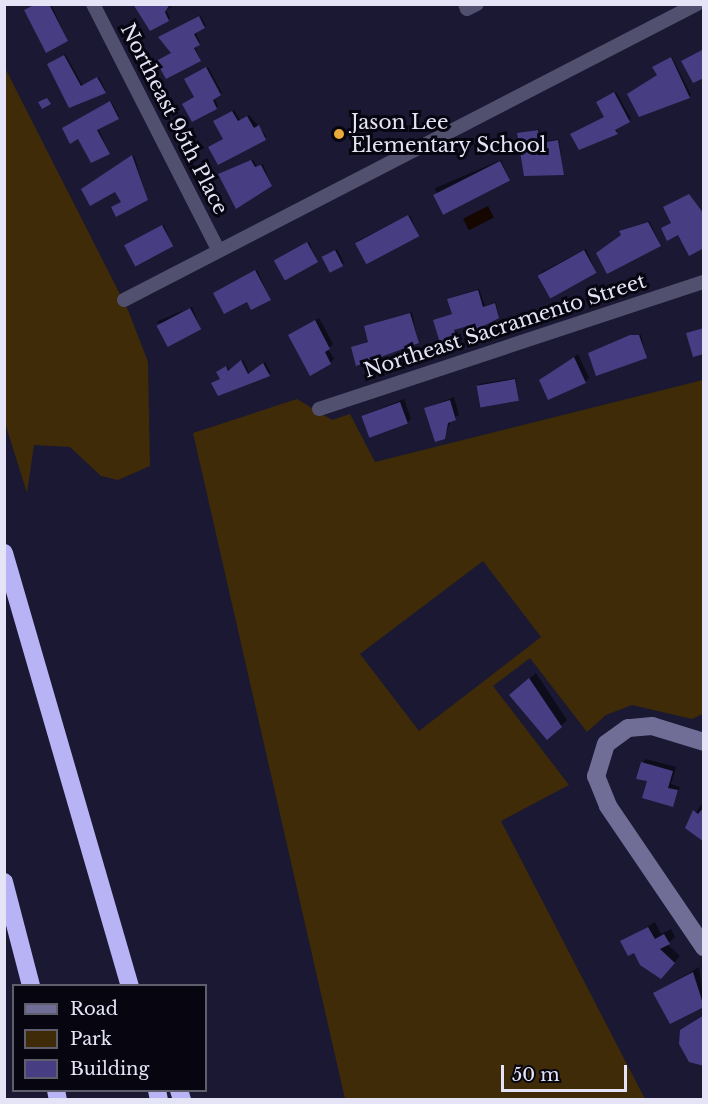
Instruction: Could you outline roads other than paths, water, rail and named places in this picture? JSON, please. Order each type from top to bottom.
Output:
[{"type":"highway","points":[[4,553],[129,984]]},
{"type":"highway","points":[[4,882],[30,984]]},
{"type":"street","name":"Northeast 95th Place","points":[[93,4],[219,251]]},
{"type":"street","points":[[465,4],[467,9],[477,4]]},
{"type":"street","points":[[124,300],[697,4]]},
{"type":"street","name":"Northeast Sacramento Street","points":[[319,409],[704,282]]},
{"type":"street","points":[[704,742],[652,726],[628,728],[606,744],[596,776],[608,806],[704,947]]},
{"type":"place","name":"Jason Lee Elementary School","points":[[339,134]]}]
